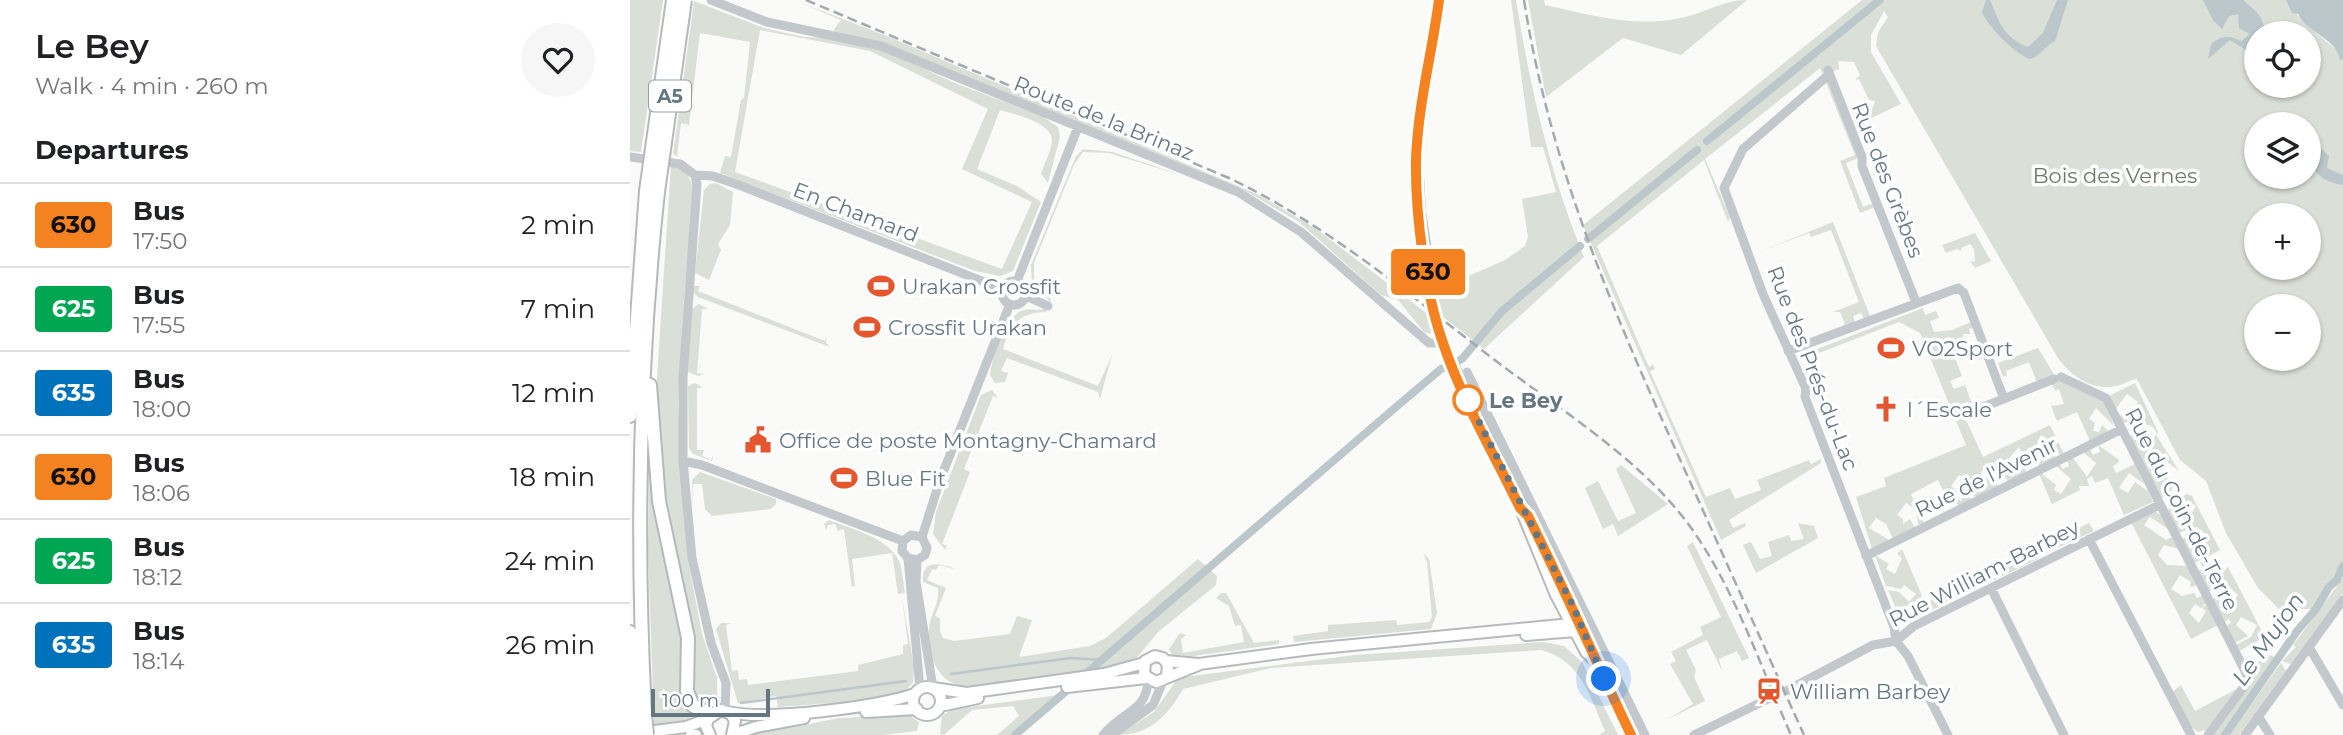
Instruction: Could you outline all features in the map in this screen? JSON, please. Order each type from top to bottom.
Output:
[{"type":"highway","name":"A5","points":[[630,416],[673,0]]},
{"type":"highway","name":"A5","points":[[635,735],[640,714],[640,497],[652,192],[685,0]]},
{"type":"highway","points":[[647,321],[655,470],[668,551],[688,638],[688,694],[693,706],[709,716]]},
{"type":"highway","points":[[630,400],[631,393]]},
{"type":"highway","name":"A5","points":[[630,632],[640,714],[647,735]]},
{"type":"main road","points":[[1439,0],[1419,123],[1416,159],[1419,211],[1430,293],[1445,348],[1462,375],[1556,595],[1594,660],[1631,735]]},
{"type":"main road","points":[[1520,508],[1528,516],[1575,625]]},
{"type":"main road","points":[[1546,626],[1556,613],[1556,595]]},
{"type":"main road","points":[[630,735],[686,727],[727,711],[750,716],[831,709],[896,701],[933,688],[967,693],[1066,680],[1104,674],[1144,663],[1155,656],[1166,661],[1199,664],[1311,649],[1575,625]]},
{"type":"main road","points":[[1442,639],[1575,625]]},
{"type":"main road","points":[[1166,661],[1169,668],[1166,678]]},
{"type":"main road","points":[[1144,663],[1147,679]]},
{"type":"main road","points":[[732,735],[756,726],[801,718],[917,709],[931,714],[940,706],[1056,688],[1147,679],[1156,682],[1199,664]]},
{"type":"main road","points":[[933,688],[939,694],[940,706]]},
{"type":"main road","points":[[917,709],[918,692]]},
{"type":"main road","points":[[727,711],[735,721],[732,735]]},
{"type":"main road","points":[[709,716],[706,726],[710,735]]},
{"type":"street","name":"Route de la Brinaz","points":[[711,0],[767,22],[881,46],[1200,175],[1275,212],[1429,343],[1445,348]]},
{"type":"street","name":"Rue des Grèbes","points":[[1826,74],[1862,157],[1866,177],[1916,302]]},
{"type":"street","name":"Rue des Prés-du-Lac","points":[[1826,74],[1743,149],[1724,188],[1788,351],[1806,389],[1805,397],[1894,627],[1896,641],[1909,656],[1948,735]]},
{"type":"street","points":[[1017,281],[1077,127]]},
{"type":"street","name":"En Chamard","points":[[630,157],[680,164],[695,175],[713,176],[733,183],[1002,289]]},
{"type":"street","points":[[695,175],[698,194],[683,378],[683,461],[692,558],[711,643],[726,683],[727,711]]},
{"type":"street","points":[[1010,281],[1017,281],[1025,289],[1026,296],[1021,302],[1010,304],[1004,300],[1002,289],[1010,281]]},
{"type":"street","points":[[1788,351],[1950,289],[1961,290],[2004,399],[1963,415]]},
{"type":"street","points":[[1026,296],[1048,306]]},
{"type":"street","points":[[922,537],[945,469],[1010,304]]},
{"type":"street","points":[[1462,375],[1645,735]]},
{"type":"street","name":"Rue du Coin-de-Terre","points":[[2004,399],[2058,378],[2106,398],[2246,673],[2246,684],[2208,735]]},
{"type":"street","name":"Rue de l'Avenir","points":[[1866,555],[2120,430]]},
{"type":"street","points":[[683,461],[702,464],[903,541]]},
{"type":"street","name":"Rue William-Barbey","points":[[1788,690],[1873,645],[1896,641],[1914,625],[2159,505]]},
{"type":"street","points":[[913,559],[927,552],[922,537],[911,535],[903,541],[902,551],[913,559],[933,688]]},
{"type":"street","points":[[2089,539],[2191,735]]},
{"type":"street","points":[[913,559],[918,692]]},
{"type":"street","points":[[1992,588],[2064,735]]},
{"type":"street","points":[[2245,735],[2343,600]]},
{"type":"street","points":[[2309,647],[2343,705]]},
{"type":"street","points":[[1112,735],[1153,705],[1166,678]]},
{"type":"street","points":[[1103,735],[1113,723],[1143,703],[1148,695],[1147,679]]},
{"type":"street","points":[[1694,735],[1770,698]]},
{"type":"street","points":[[2258,716],[2270,735]]},
{"type":"green space","points":[[630,0],[663,0],[641,152],[630,151]]},
{"type":"green space","points":[[794,0],[889,37],[1259,195],[1315,228],[1429,315],[1433,330],[1430,334],[1424,332],[1398,300],[1381,295],[1299,222],[1249,193],[890,46],[833,31],[841,20]]},
{"type":"green space","points":[[1511,0],[1516,0],[1551,163],[1584,257],[1484,349],[1433,309],[1430,293],[1505,260],[1525,246],[1528,237],[1522,199],[1556,192],[1543,147],[1531,147]]},
{"type":"green space","points":[[1528,0],[1544,0],[1545,5],[1595,16],[1646,22],[1680,18],[1729,2],[1747,0],[1681,55],[1623,38],[1546,97]]},
{"type":"green space","name":"Bois des Vernes","points":[[1862,0],[2286,0],[2302,21],[2244,21],[2244,98],[2321,98],[2321,37],[2339,52],[2340,59],[2343,59],[2343,566],[2316,609],[2279,609],[2258,588],[2226,533],[2206,481],[2180,460],[2137,379],[2116,386],[2099,386],[2083,381],[2063,365],[1876,46],[1878,32],[1888,17],[1884,11],[1871,35],[1871,52],[1901,104],[1865,121],[1870,116],[1875,101],[1869,100],[1859,79],[1855,80],[1860,75],[1854,62],[1838,61],[1839,69],[1832,72],[1858,158],[1846,163],[1863,207],[1872,204],[1875,207],[1860,213],[1840,161],[1855,155],[1820,68],[1705,159],[1730,217],[1728,222],[1704,160],[1597,246],[1648,365],[1650,367],[1653,364],[1655,369],[1650,371],[1706,497],[1730,488],[1735,499],[1761,490],[1757,480],[1809,460],[1811,464],[1821,459],[1821,463],[1729,520],[1733,528],[1745,523],[1746,526],[1721,540],[1583,225]]},
{"type":"green space","points":[[694,1],[764,28],[804,37],[833,38],[887,52],[957,84],[1042,116],[1058,127],[1060,137],[1048,183],[1041,174],[1052,141],[1051,134],[1031,120],[1000,110],[977,169],[1017,186],[1041,202],[1013,271],[1000,276],[975,271],[720,173],[725,156],[731,157],[741,100],[744,98],[750,42],[700,33],[689,125],[681,123],[677,157],[673,154]],"holes":[[[760,30],[870,51],[988,109],[962,169],[1032,202],[1002,269],[735,172]]]},
{"type":"green space","points":[[1083,149],[1113,152],[1186,177],[1109,153],[1083,152],[1074,165],[1034,263],[1034,284],[1051,299],[1046,312],[1029,314],[1017,321],[1003,349],[1098,386],[1112,355],[1100,399],[1098,392],[1007,358],[1001,371],[1008,373],[1005,382],[995,383],[990,375],[993,359],[1008,324],[1019,312],[1046,308],[1049,300],[1032,285],[1031,265],[1076,156]]},
{"type":"green space","points":[[671,165],[686,172],[694,187],[678,403],[688,560],[702,634],[717,678],[717,697],[712,705],[706,708],[693,699],[695,646],[669,527],[656,393]]},
{"type":"green space","points":[[716,183],[733,192],[730,225],[718,244],[721,250],[709,280],[695,273],[704,190],[710,184]]},
{"type":"green space","points":[[1833,222],[1870,316],[1864,319],[1861,313],[1853,316],[1855,323],[1839,329],[1845,324],[1840,312],[1833,312],[1859,302],[1831,230],[1811,237],[1809,233],[1759,252]]},
{"type":"green space","points":[[1975,233],[1991,261],[1975,268],[1970,261],[1975,262],[1974,249],[1970,244],[1961,248],[1962,251],[1957,249],[1946,253],[1942,245]]},
{"type":"green space","points":[[694,286],[700,286],[698,291],[825,341],[827,336],[826,343],[830,347],[698,297],[693,292]]},
{"type":"green space","points":[[699,304],[708,309],[702,309],[697,373],[704,374],[698,376],[688,372],[691,310]]},
{"type":"green space","points":[[1923,308],[1925,315],[1936,311],[1939,318],[1930,321],[1934,332],[1952,330],[1971,322],[1973,328],[1969,329],[1970,334],[1963,334],[1962,347],[1952,350],[1962,376],[1950,381],[1954,389],[1965,385],[1972,404],[1961,409],[1983,457],[2050,425],[2064,454],[2060,455],[2052,447],[2054,444],[2041,435],[2034,451],[2041,447],[2056,457],[2040,467],[2037,461],[2028,465],[2019,447],[2009,458],[2020,467],[2022,464],[2027,473],[2008,482],[2004,475],[1997,478],[1998,471],[1986,463],[1979,477],[1993,478],[1998,487],[1976,498],[1968,489],[1971,483],[1959,475],[1951,486],[1958,492],[1955,497],[1961,501],[1966,492],[1972,500],[1959,507],[1955,500],[1949,503],[1938,480],[1911,494],[1924,524],[1918,524],[1916,509],[1906,503],[1897,515],[1903,519],[1903,524],[1910,519],[1915,528],[1893,539],[1886,524],[1876,518],[1869,528],[1889,540],[1872,549],[1856,497],[1886,486],[1884,478],[1966,445],[1920,333],[1899,322],[1814,355],[1812,351]]},
{"type":"green space","points":[[2038,348],[2055,376],[2037,382],[2029,362],[2006,371],[2007,376],[2003,377],[1998,363]]},
{"type":"green space","points":[[2057,380],[2102,398],[2114,426],[2096,408],[2089,419],[2095,423],[2093,431],[2099,432],[2102,425],[2109,432],[2090,441],[2077,412],[2057,421],[2051,406],[2064,404],[2059,389],[2055,391],[2052,383]]},
{"type":"green space","points":[[695,383],[703,388],[697,388],[697,450],[704,450],[702,456],[711,460],[714,454],[712,461],[693,454],[689,448],[688,386]]},
{"type":"green space","points":[[2135,383],[2157,434],[2153,427],[2143,423],[2132,427],[2129,422],[2123,423],[2118,418],[2124,412],[2131,415],[2138,402],[2127,394],[2115,410],[2109,396]]},
{"type":"green space","points":[[992,390],[998,398],[993,396],[964,469],[970,472],[942,544],[947,546],[945,550],[933,534],[936,512],[981,395]]},
{"type":"green space","points":[[2136,434],[2136,437],[2144,441],[2140,446],[2145,450],[2156,435],[2179,471],[2160,456],[2152,466],[2174,483],[2171,492],[2164,498],[2160,497],[2129,436]]},
{"type":"green space","points":[[650,443],[684,633],[693,716],[688,722],[654,727],[648,547]]},
{"type":"green space","points":[[2098,445],[2118,459],[2119,462],[2113,466],[2116,473],[2135,464],[2144,484],[2129,473],[2119,488],[2128,493],[2135,482],[2149,492],[2153,502],[2124,515],[2108,478],[2095,483],[2092,476],[2087,479],[2089,486],[2079,486],[2080,490],[2052,504],[2039,474],[2056,485],[2054,490],[2061,494],[2071,479],[2056,466],[2060,464],[2063,469],[2069,466],[2067,460],[2073,458],[2087,477],[2096,463],[2083,452],[2090,449],[2093,455],[2100,452]]},
{"type":"green space","points":[[1621,465],[1668,504],[1618,536],[1613,524],[1603,529],[1585,488],[1598,481],[1618,521],[1636,513],[1616,469]]},
{"type":"green space","points":[[700,472],[776,499],[776,504],[771,509],[712,516],[705,509],[702,484],[693,484],[693,511],[692,480]]},
{"type":"green space","points":[[2187,494],[2192,496],[2220,550],[2194,563],[2181,539],[2191,536],[2202,545],[2208,536],[2197,527],[2178,533],[2167,512],[2171,506],[2189,518],[2196,506],[2182,499],[2174,501]]},
{"type":"green space","points":[[2155,511],[2161,515],[2168,529],[2150,517],[2144,525],[2166,540],[2172,537],[2179,549],[2164,545],[2158,555],[2167,565],[2188,566],[2198,585],[2190,587],[2191,582],[2180,575],[2171,589],[2182,596],[2194,593],[2197,598],[2203,595],[2206,603],[2201,608],[2195,604],[2189,613],[2199,623],[2206,611],[2202,608],[2207,604],[2218,625],[2191,639],[2131,522]]},
{"type":"green space","points":[[829,520],[868,535],[887,546],[899,561],[905,593],[898,594],[892,553],[852,559],[855,586],[852,587],[844,529],[838,531],[835,524],[828,525],[826,530],[824,524]]},
{"type":"green space","points":[[1798,523],[1814,526],[1818,538],[1756,573],[1743,545],[1751,542],[1760,559],[1772,556],[1768,542],[1789,535],[1791,541],[1804,539]]},
{"type":"green space","points":[[2089,523],[2094,531],[2044,554],[2041,547]]},
{"type":"green space","points":[[1693,542],[1749,658],[1742,661],[1737,651],[1719,659],[1722,671],[1707,640],[1686,650],[1696,670],[1694,677],[1705,701],[1666,720],[1693,704],[1670,664],[1676,661],[1671,652],[1703,635],[1700,627],[1721,617],[1687,546]]},
{"type":"green space","points":[[1902,549],[1925,603],[1947,593],[1951,600],[1903,625],[1888,590],[1899,592],[1909,602],[1916,594],[1904,585],[1901,589],[1886,586],[1875,555],[1889,564],[1886,569],[1895,574],[1902,558],[1897,554]]},
{"type":"green space","points":[[2034,550],[2038,559],[1988,583],[1985,574]]},
{"type":"green space","points":[[1423,553],[1429,559],[1437,613],[1431,629],[1294,642],[1293,636],[1328,631],[1328,625],[1396,620],[1397,625],[1429,622],[1432,617],[1427,562]]},
{"type":"green space","points":[[1198,559],[1217,576],[1216,585],[1158,632],[1135,660],[1112,667],[967,686],[948,681],[933,659],[929,630],[938,588],[923,582],[923,574],[925,569],[933,564],[939,564],[957,570],[939,565],[936,570],[932,569],[927,580],[946,588],[935,616],[940,618],[943,638],[954,641],[1010,634],[1017,616],[1032,620],[1019,657],[1090,646],[1106,638]]},
{"type":"green space","points":[[2200,562],[2206,564],[2204,568],[2216,581],[2228,567],[2265,637],[2239,651],[2236,645],[2251,637],[2257,625],[2241,617],[2236,625],[2248,636],[2235,643],[2227,626],[2231,623],[2229,619],[2224,622],[2213,599],[2219,594],[2232,604],[2238,595],[2227,585],[2208,592],[2198,571],[2203,568]]},
{"type":"green space","points":[[2343,578],[2343,593],[2291,664],[2282,661],[2296,647],[2293,645]]},
{"type":"green space","points":[[1221,593],[1226,593],[1254,643],[1279,640],[1279,644],[1194,656],[1172,655],[1169,649],[1180,633],[1186,635],[1181,639],[1183,653],[1244,642],[1241,625],[1235,626],[1229,606],[1216,598]]},
{"type":"green space","points":[[902,597],[914,667],[913,682],[904,693],[860,701],[778,707],[776,696],[738,703],[716,629],[721,623],[731,623],[726,625],[732,671],[738,670],[739,680],[747,679],[748,685],[858,671],[858,665],[903,654],[903,645],[908,644]]},
{"type":"green space","points":[[1543,642],[1564,646],[1582,662],[1618,735],[1599,735],[1605,731],[1589,693],[1575,671],[1555,655],[1541,650],[1271,668],[1183,689],[1157,722],[1140,731],[1118,735],[1154,712],[1176,681],[1184,677],[1355,655]]},
{"type":"green space","points":[[2271,655],[2277,659],[2223,735],[2213,735],[2253,682],[2257,663]]},
{"type":"green space","points":[[2281,663],[2286,671],[2239,735],[2229,735]]},
{"type":"green space","points":[[2181,685],[2195,711],[2237,689],[2206,730],[2198,732],[2189,725],[2172,692]]},
{"type":"green space","points":[[1059,695],[1013,735],[997,735],[1019,716],[1013,706],[972,710],[944,735],[940,734],[942,716],[953,709]]},
{"type":"green space","points":[[909,715],[919,722],[917,731],[883,735],[746,735],[839,718]]},
{"type":"shaded area","points":[[1986,0],[1990,0],[2008,34],[2028,47],[2043,33],[2057,0],[2068,0],[2055,41],[2029,59],[1990,25],[1982,12]]},
{"type":"shaded area","points":[[2203,0],[2243,0],[2262,21],[2244,21],[2244,31],[2239,28],[2238,14],[2229,16],[2222,29],[2213,20]]},
{"type":"shaded area","points":[[2286,0],[2343,0],[2343,59],[2340,60],[2338,52],[2321,36],[2321,21],[2303,21],[2298,14],[2292,13]]},
{"type":"shaded area","points":[[2226,37],[2241,41],[2244,39],[2244,49],[2230,40],[2208,59],[2211,44],[2215,41]]},
{"type":"shaded area","points":[[2321,149],[2329,156],[2327,168],[2343,175],[2343,185],[2321,177]]},
{"type":"waterway","name":"Le Bey","points":[[1707,141],[1880,0]]},
{"type":"waterway","name":"Le Bey","points":[[1588,239],[1697,150]]},
{"type":"waterway","name":"Le Bey","points":[[1083,676],[1441,369],[1462,359],[1502,311],[1580,246]]},
{"type":"waterway","name":"Le Mujon","points":[[2225,735],[2297,631],[2337,580],[2343,566]]},
{"type":"waterway","points":[[951,674],[1071,658],[1101,660]]},
{"type":"waterway","points":[[741,703],[906,681]]},
{"type":"waterway","name":"Le Bey","points":[[1015,735],[1071,687]]},
{"type":"tunnel","points":[[1770,698],[1788,690]]},
{"type":"railway","points":[[806,0],[1229,178],[1301,218],[1369,264],[1600,438],[1669,501],[1689,525],[1720,574],[1791,735]]},
{"type":"railway","points":[[1524,0],[1549,118],[1566,176],[1606,288],[1653,400],[1804,735]]},
{"type":"bus line","name":"630","points":[[1439,0],[1419,123],[1416,159],[1419,211],[1434,314],[1457,377],[1520,508],[1528,516],[1573,606],[1594,660],[1631,735]]},
{"type":"place","name":"Urakan Crossfit","points":[[881,286]]},
{"type":"place","name":"Crossfit Urakan","points":[[867,327]]},
{"type":"place","name":"VO2Sport","points":[[1891,348]]},
{"type":"place","name":"Le Bey","points":[[1468,400]]},
{"type":"place","name":"l´Escale","points":[[1886,409]]},
{"type":"place","name":"Office de poste Montagny-Chamard","points":[[758,440]]},
{"type":"place","name":"Blue Fit","points":[[844,478]]},
{"type":"place","name":"William Barbey","points":[[1769,691]]},
{"type":"route","points":[[1468,400],[1520,508],[1528,516],[1573,606],[1604,679]]}]
